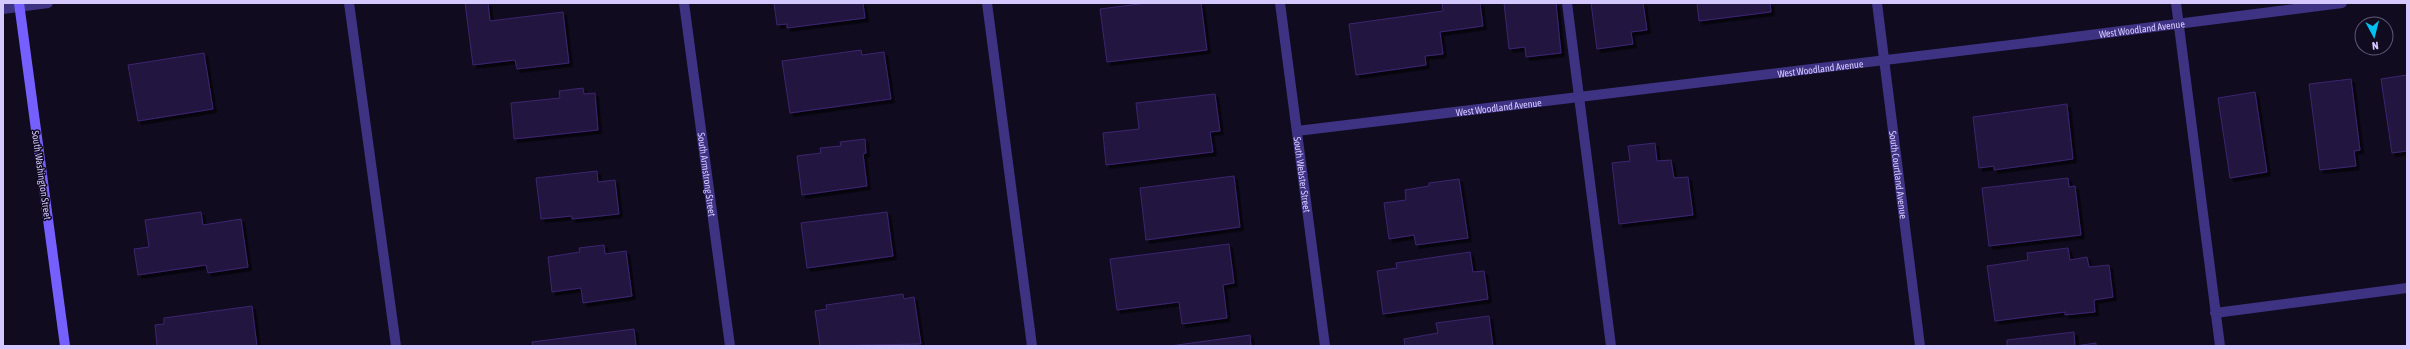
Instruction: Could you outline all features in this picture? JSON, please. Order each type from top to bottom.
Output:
[{"type":"main road","name":"South Washington Street","points":[[19,5],[65,346]]},
{"type":"street","points":[[3,9],[19,5],[48,3]]},
{"type":"street","points":[[349,3],[396,346]]},
{"type":"street","name":"South Armstrong Street","points":[[684,3],[730,346]]},
{"type":"street","points":[[987,3],[1032,346]]},
{"type":"street","name":"South Webster Street","points":[[1280,3],[1325,346]]},
{"type":"street","points":[[1567,3],[1611,346]]},
{"type":"street","name":"South Courtland Avenue","points":[[1877,3],[1920,346]]},
{"type":"street","points":[[2176,3],[2220,346]]},
{"type":"street","name":"West Woodland Avenue","points":[[1297,131],[1578,98],[1748,76],[1885,62],[2342,3]]},
{"type":"street","points":[[2215,313],[2407,288]]},
{"type":"building","points":[[465,3],[488,3],[490,21],[563,12],[569,63],[517,69],[515,60],[473,65]]},
{"type":"building","points":[[774,3],[863,3],[865,18],[787,28],[787,24],[777,25]]},
{"type":"building","points":[[1147,3],[1201,3],[1207,50],[1107,62],[1100,9]]},
{"type":"building","points":[[1442,3],[1480,3],[1483,26],[1440,32],[1443,54],[1425,56],[1426,65],[1356,75],[1349,24],[1443,11]]},
{"type":"building","points":[[1504,3],[1556,3],[1561,53],[1526,57],[1525,47],[1509,49]]},
{"type":"building","points":[[1591,3],[1643,3],[1647,30],[1631,32],[1633,44],[1597,49]]},
{"type":"building","points":[[1697,3],[1770,3],[1771,12],[1699,21]]},
{"type":"building","points":[[861,50],[862,55],[884,52],[891,99],[790,113],[782,61]]},
{"type":"building","points":[[204,53],[213,109],[138,121],[128,65]]},
{"type":"building","points":[[2407,75],[2407,151],[2392,153],[2381,79]]},
{"type":"building","points":[[2351,79],[2360,150],[2354,151],[2356,166],[2320,170],[2309,84]]},
{"type":"building","points":[[583,88],[584,94],[595,93],[598,130],[514,139],[511,103],[560,98],[559,91]]},
{"type":"building","points":[[2255,92],[2267,172],[2230,178],[2218,98]]},
{"type":"building","points":[[1215,94],[1220,131],[1210,132],[1213,152],[1106,165],[1103,133],[1139,129],[1136,103]]},
{"type":"building","points":[[2067,104],[2073,159],[1994,170],[1994,166],[1979,168],[1973,117]]},
{"type":"building","points":[[865,139],[866,153],[863,154],[867,186],[802,195],[797,156],[821,153],[820,148],[841,146],[840,142]]},
{"type":"building","points":[[1655,143],[1657,161],[1671,160],[1674,178],[1688,177],[1693,215],[1619,224],[1612,163],[1630,161],[1628,146]]},
{"type":"building","points":[[597,171],[598,182],[615,180],[619,214],[572,219],[572,216],[541,219],[536,178]]},
{"type":"building","points":[[1234,176],[1240,227],[1146,240],[1140,188]]},
{"type":"building","points":[[2068,178],[2069,187],[2075,186],[2081,235],[1989,246],[1982,188]]},
{"type":"building","points":[[1459,179],[1468,238],[1416,245],[1414,235],[1389,239],[1384,203],[1406,200],[1405,190],[1429,186],[1429,183]]},
{"type":"building","points":[[201,212],[203,225],[241,219],[248,267],[208,273],[206,265],[138,275],[134,249],[149,247],[145,220]]},
{"type":"building","points":[[887,212],[893,256],[807,268],[801,223]]},
{"type":"building","points":[[1229,244],[1234,283],[1223,285],[1227,318],[1182,324],[1179,302],[1117,310],[1110,259]]},
{"type":"building","points":[[604,245],[605,254],[626,251],[632,296],[583,303],[581,288],[552,292],[548,257],[580,252],[579,248]]},
{"type":"building","points":[[2068,248],[2070,260],[2087,257],[2089,267],[2109,265],[2113,297],[2094,300],[2095,312],[2065,315],[2065,312],[1995,321],[1987,266],[2028,260],[2027,253]]},
{"type":"building","points":[[1470,252],[1473,272],[1484,271],[1488,299],[1383,314],[1377,271],[1397,268],[1396,263]]},
{"type":"building","points":[[903,294],[904,299],[914,297],[921,344],[820,346],[815,311],[827,309],[826,305]]},
{"type":"building","points":[[252,306],[257,346],[157,346],[155,325],[164,324],[164,318]]},
{"type":"building","points":[[1489,316],[1493,346],[1405,346],[1404,339],[1438,333],[1436,323]]},
{"type":"building","points":[[634,329],[636,346],[533,346],[532,342]]},
{"type":"building","points":[[2074,332],[2075,346],[2007,346],[2007,340]]},
{"type":"building","points":[[1250,335],[1251,346],[1170,346]]},
{"type":"building","points":[[2096,343],[2096,346],[2075,346]]}]
